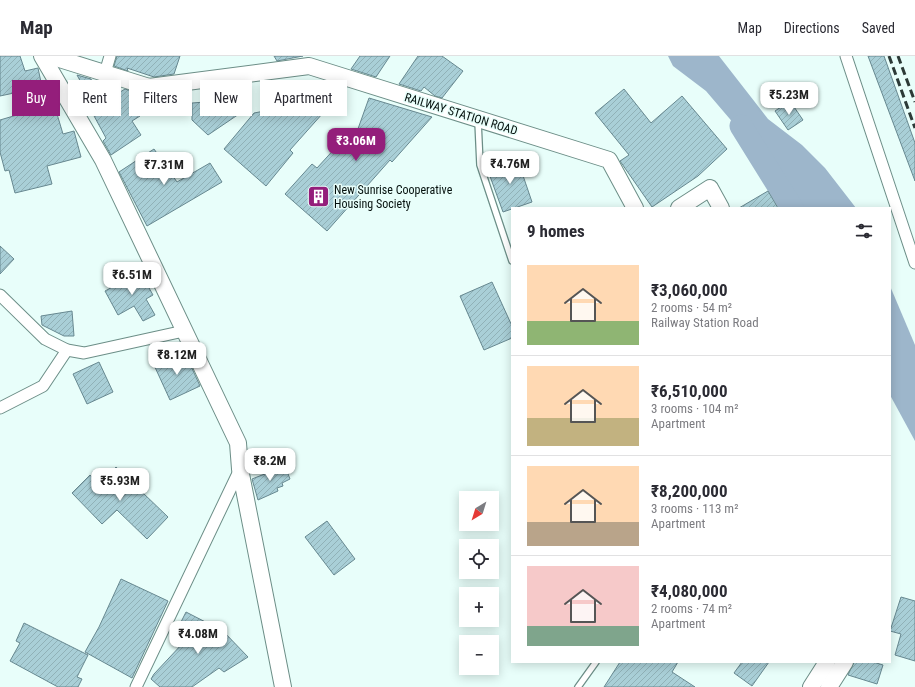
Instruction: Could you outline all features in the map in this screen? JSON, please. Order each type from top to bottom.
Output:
[{"type":"street","points":[[42,56],[103,160],[238,443],[240,469],[283,687]]},
{"type":"street","name":"RAILWAY STATION ROAD","points":[[50,56],[149,87],[313,61],[478,119],[609,160],[634,207]]},
{"type":"street","points":[[104,73],[110,56]]},
{"type":"street","points":[[846,56],[915,263]]},
{"type":"street","points":[[681,207],[710,188],[720,207]]},
{"type":"street","points":[[0,296],[45,339],[66,350],[84,353],[184,331]]},
{"type":"street","points":[[0,408],[43,386],[66,350]]},
{"type":"street","points":[[136,687],[240,469]]},
{"type":"street","points":[[811,687],[826,663]]},
{"type":"street","points":[[829,687],[844,663]]},
{"type":"lane","points":[[478,119],[480,165],[511,258]]},
{"type":"lane","points":[[578,687],[595,663]]},
{"type":"water","points":[[668,56],[719,56],[768,119],[802,145],[825,168],[855,207],[802,207],[798,199],[706,91],[673,66]]},
{"type":"water","points":[[891,288],[915,345],[915,441],[891,397]]},
{"type":"building","points":[[0,56],[20,56],[25,71],[38,68],[41,80],[12,80],[12,93],[0,96]]},
{"type":"building","points":[[117,56],[180,56],[174,74],[154,77],[127,68],[128,71],[114,66]]},
{"type":"building","points":[[274,56],[303,56],[277,61]]},
{"type":"building","points":[[360,56],[390,56],[376,77],[351,69]]},
{"type":"building","points":[[418,56],[442,56],[463,71],[442,98],[435,96],[424,87],[421,91],[399,84]]},
{"type":"building","points":[[868,56],[884,56],[915,143],[915,181]]},
{"type":"building","points":[[77,75],[92,80],[80,80]]},
{"type":"building","points":[[125,89],[129,90],[129,116],[140,116],[132,121],[141,135],[111,155],[103,141],[106,138],[94,116],[121,116],[121,92]]},
{"type":"building","points":[[624,89],[651,123],[682,96],[727,149],[698,176],[652,207],[620,161],[629,155],[595,113]]},
{"type":"building","points":[[369,98],[432,117],[392,162],[390,160],[327,231],[285,194],[312,164],[317,168],[348,134],[354,140]]},
{"type":"building","points":[[790,101],[803,120],[788,130],[775,111]]},
{"type":"building","points":[[200,102],[200,116],[236,116],[208,135],[192,120],[192,103]]},
{"type":"building","points":[[260,112],[260,116],[320,116],[290,150],[293,153],[266,186],[224,149],[254,113]]},
{"type":"building","points":[[14,116],[58,116],[63,134],[74,131],[81,157],[47,166],[52,184],[15,193],[9,170],[5,171],[0,152],[0,120]]},
{"type":"building","points":[[154,149],[177,182],[210,163],[222,182],[147,226],[119,172]]},
{"type":"building","points":[[517,158],[532,202],[518,207],[511,207],[511,209],[503,212],[487,168]]},
{"type":"building","points":[[768,191],[777,207],[741,207]]},
{"type":"building","points":[[0,246],[14,259],[0,274]]},
{"type":"building","points":[[140,272],[153,295],[146,299],[155,315],[143,321],[134,306],[118,315],[105,291]]},
{"type":"building","points":[[492,282],[511,324],[511,338],[484,350],[460,296]]},
{"type":"building","points":[[72,311],[74,336],[64,336],[42,325],[41,316]]},
{"type":"building","points":[[184,351],[200,386],[170,400],[154,365]]},
{"type":"building","points":[[99,362],[113,392],[87,404],[73,374]]},
{"type":"building","points":[[285,466],[290,479],[282,483],[283,486],[277,488],[278,491],[258,500],[252,479]]},
{"type":"building","points":[[116,467],[168,517],[147,539],[117,510],[102,524],[72,493],[90,475],[99,485]]},
{"type":"building","points":[[327,521],[355,559],[334,575],[305,537]]},
{"type":"building","points":[[121,579],[168,601],[132,678],[85,652],[99,627]]},
{"type":"building","points":[[901,597],[915,601],[915,661],[895,655],[901,634],[891,631]]},
{"type":"building","points":[[186,612],[223,631],[248,657],[224,672],[219,668],[192,687],[160,687],[151,679],[183,643],[173,638]]},
{"type":"building","points":[[24,623],[88,655],[77,677],[82,679],[78,687],[58,687],[10,661],[20,643],[16,641]]},
{"type":"building","points":[[619,663],[677,663],[672,672],[695,687],[604,687]]},
{"type":"building","points":[[741,663],[768,663],[752,686],[734,673]]},
{"type":"building","points":[[854,663],[876,663],[883,665],[877,684],[848,675]]},
{"type":"waterway","points":[[741,126],[791,207]]},
{"type":"railway","points":[[889,56],[915,128]]},
{"type":"railway","points":[[898,56],[915,102]]},
{"type":"place","name":"New Sunrise Cooperative Housing Society","points":[[319,197]]}]
